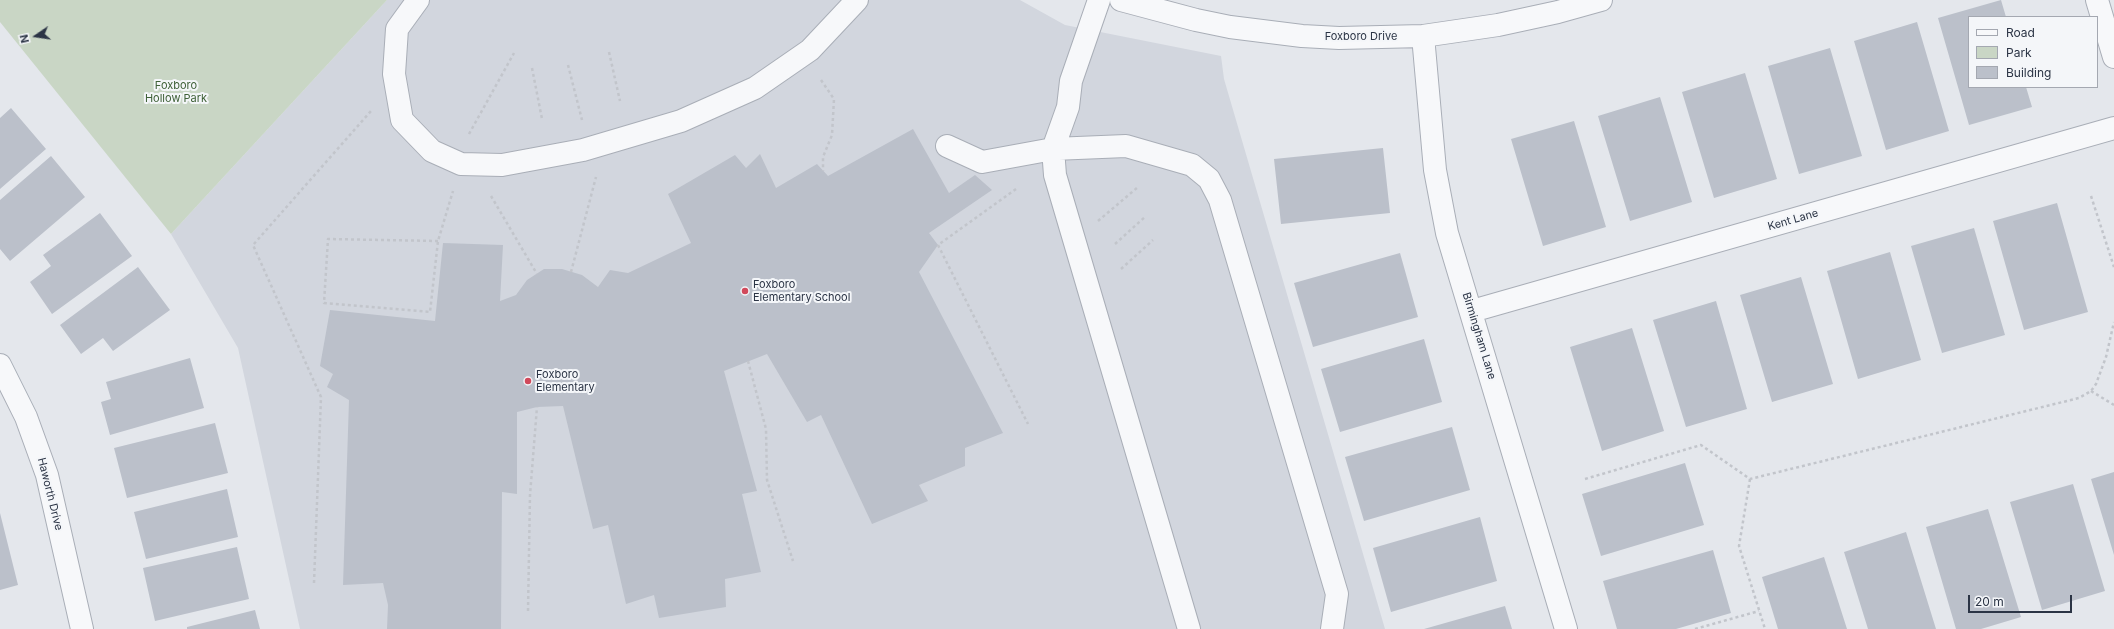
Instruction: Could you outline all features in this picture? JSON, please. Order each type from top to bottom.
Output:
[{"type":"street","points":[[418,0],[397,29],[394,74],[402,120],[432,151],[446,158],[461,164],[502,165],[582,150],[681,121],[755,88],[810,50],[857,0]]},
{"type":"street","points":[[1099,0],[1072,81],[1068,108],[1053,149],[1055,175],[1189,629]]},
{"type":"street","name":"Foxboro Drive","points":[[1121,0],[1196,20],[1266,32],[1339,38],[1422,36],[1498,25],[1558,12],[1601,0]]},
{"type":"street","points":[[2097,0],[2114,57]]},
{"type":"street","name":"Birmingham Lane","points":[[1422,36],[1425,79],[1440,200],[1447,233],[1472,312],[1566,629]]},
{"type":"street","name":"Kent Lane","points":[[1472,312],[2114,128]]},
{"type":"street","points":[[946,146],[982,162],[1053,149],[1126,146],[1192,165],[1208,178],[1220,200],[1337,594],[1332,629]]},
{"type":"street","name":"Haworth Drive","points":[[0,365],[6,389],[38,447],[47,475],[82,629]]},
{"type":"path","points":[[608,52],[620,101]]},
{"type":"path","points":[[469,134],[514,53]]},
{"type":"path","points":[[568,65],[582,121]]},
{"type":"path","points":[[532,68],[542,119]]},
{"type":"path","points":[[821,80],[834,99],[832,135],[823,157],[823,171]]},
{"type":"path","points":[[314,583],[321,397],[253,245],[374,107]]},
{"type":"path","points":[[571,272],[597,174]]},
{"type":"path","points":[[1092,226],[1138,187]]},
{"type":"path","points":[[438,241],[328,239],[324,302],[430,312],[438,241],[453,189]]},
{"type":"path","points":[[1016,189],[938,244],[1028,424]]},
{"type":"path","points":[[491,196],[537,274]]},
{"type":"path","points":[[2091,196],[2114,267]]},
{"type":"path","points":[[1115,244],[1146,216]]},
{"type":"path","points":[[1121,269],[1153,240]]},
{"type":"path","points":[[1585,479],[1701,445],[1750,479],[2079,398],[2091,391],[2096,384],[2106,357],[2114,322]]},
{"type":"path","points":[[748,361],[766,429],[767,480],[793,561]]},
{"type":"path","points":[[2091,391],[2114,405]]},
{"type":"path","points":[[528,611],[530,495],[537,408]]},
{"type":"path","points":[[1750,479],[1739,546],[1765,629]]},
{"type":"path","points":[[1695,629],[1759,611]]},
{"type":"shaded area","name":"Foxboro Elementary School","points":[[387,0],[1020,0],[1065,25],[1221,56],[1224,79],[1385,629],[300,629],[238,348],[171,234]]},
{"type":"green space","name":"Foxboro Hollow Park","points":[[0,0],[387,0],[171,234],[0,22]]},
{"type":"building","points":[[2001,0],[2006,16],[1968,16],[1968,88],[2026,88],[2032,107],[1969,125],[1938,18]]},
{"type":"building","points":[[1917,22],[1949,131],[1886,150],[1854,41]]},
{"type":"building","points":[[1830,48],[1862,156],[1799,174],[1768,66]]},
{"type":"building","points":[[1745,73],[1777,179],[1714,198],[1682,92]]},
{"type":"building","points":[[1660,97],[1692,202],[1630,221],[1598,116]]},
{"type":"building","points":[[11,108],[46,149],[0,189],[0,118]]},
{"type":"building","points":[[1574,121],[1606,227],[1543,246],[1511,139]]},
{"type":"building","name":"Foxboro Elementary","points":[[913,129],[949,193],[975,175],[992,190],[929,233],[938,245],[919,272],[1003,433],[965,448],[965,466],[919,485],[928,501],[872,524],[821,415],[807,422],[767,354],[724,371],[757,491],[742,494],[761,572],[725,579],[726,607],[659,618],[654,595],[626,604],[608,525],[593,529],[563,406],[537,407],[517,412],[517,494],[502,492],[501,629],[387,629],[388,605],[383,583],[343,585],[349,400],[327,387],[333,374],[320,366],[330,310],[435,321],[443,243],[503,245],[500,301],[516,295],[527,280],[544,269],[562,269],[582,275],[598,287],[610,270],[628,273],[691,243],[668,194],[735,155],[746,168],[760,154],[776,188],[817,164],[828,176]]},
{"type":"building","points":[[1383,148],[1390,213],[1281,224],[1274,159]]},
{"type":"building","points":[[51,156],[85,197],[10,261],[0,249],[0,200]]},
{"type":"building","points":[[2057,203],[2088,312],[2024,330],[1993,221]]},
{"type":"building","points":[[100,213],[132,256],[52,314],[30,282],[51,266],[43,255]]},
{"type":"building","points":[[1974,228],[2005,335],[1942,353],[1911,246]]},
{"type":"building","points":[[1890,252],[1921,360],[1858,379],[1827,271]]},
{"type":"building","points":[[1400,253],[1418,317],[1313,347],[1294,283]]},
{"type":"building","points":[[138,267],[170,310],[113,351],[103,338],[81,354],[60,325]]},
{"type":"building","points":[[1801,277],[1833,384],[1772,402],[1740,295]]},
{"type":"building","points":[[1716,301],[1747,409],[1686,427],[1653,320]]},
{"type":"building","points":[[1632,328],[1664,431],[1602,451],[1570,347]]},
{"type":"building","points":[[1424,339],[1442,402],[1340,432],[1321,369]]},
{"type":"building","points":[[190,358],[204,408],[110,435],[101,402],[111,399],[106,382]]},
{"type":"building","points":[[215,423],[228,473],[127,498],[114,448]]},
{"type":"building","points":[[1452,427],[1470,490],[1364,521],[1345,457]]},
{"type":"building","points":[[1685,463],[1704,525],[1601,556],[1582,494]]},
{"type":"building","points":[[2114,472],[2114,555],[2091,479]]},
{"type":"building","points":[[2073,484],[2105,591],[2042,610],[2010,502]]},
{"type":"building","points":[[227,489],[238,537],[146,559],[134,512]]},
{"type":"building","points":[[1988,509],[2021,617],[1981,629],[1956,629],[1926,527]]},
{"type":"building","points":[[0,513],[18,585],[0,590]]},
{"type":"building","points":[[1480,517],[1497,581],[1391,612],[1373,548]]},
{"type":"building","points":[[1906,532],[1936,629],[1868,629],[1844,552]]},
{"type":"building","points":[[237,547],[249,599],[155,621],[143,568]]},
{"type":"building","points":[[1713,550],[1731,613],[1676,629],[1617,629],[1603,581]]},
{"type":"building","points":[[1824,557],[1847,629],[1778,629],[1762,577]]},
{"type":"building","points":[[1505,606],[1512,629],[1424,629]]},
{"type":"building","points":[[255,610],[260,629],[187,629],[187,627]]},
{"type":"place","name":"Foxboro Elementary School","points":[[745,291]]},
{"type":"place","name":"Foxboro Elementary","points":[[528,381]]}]
